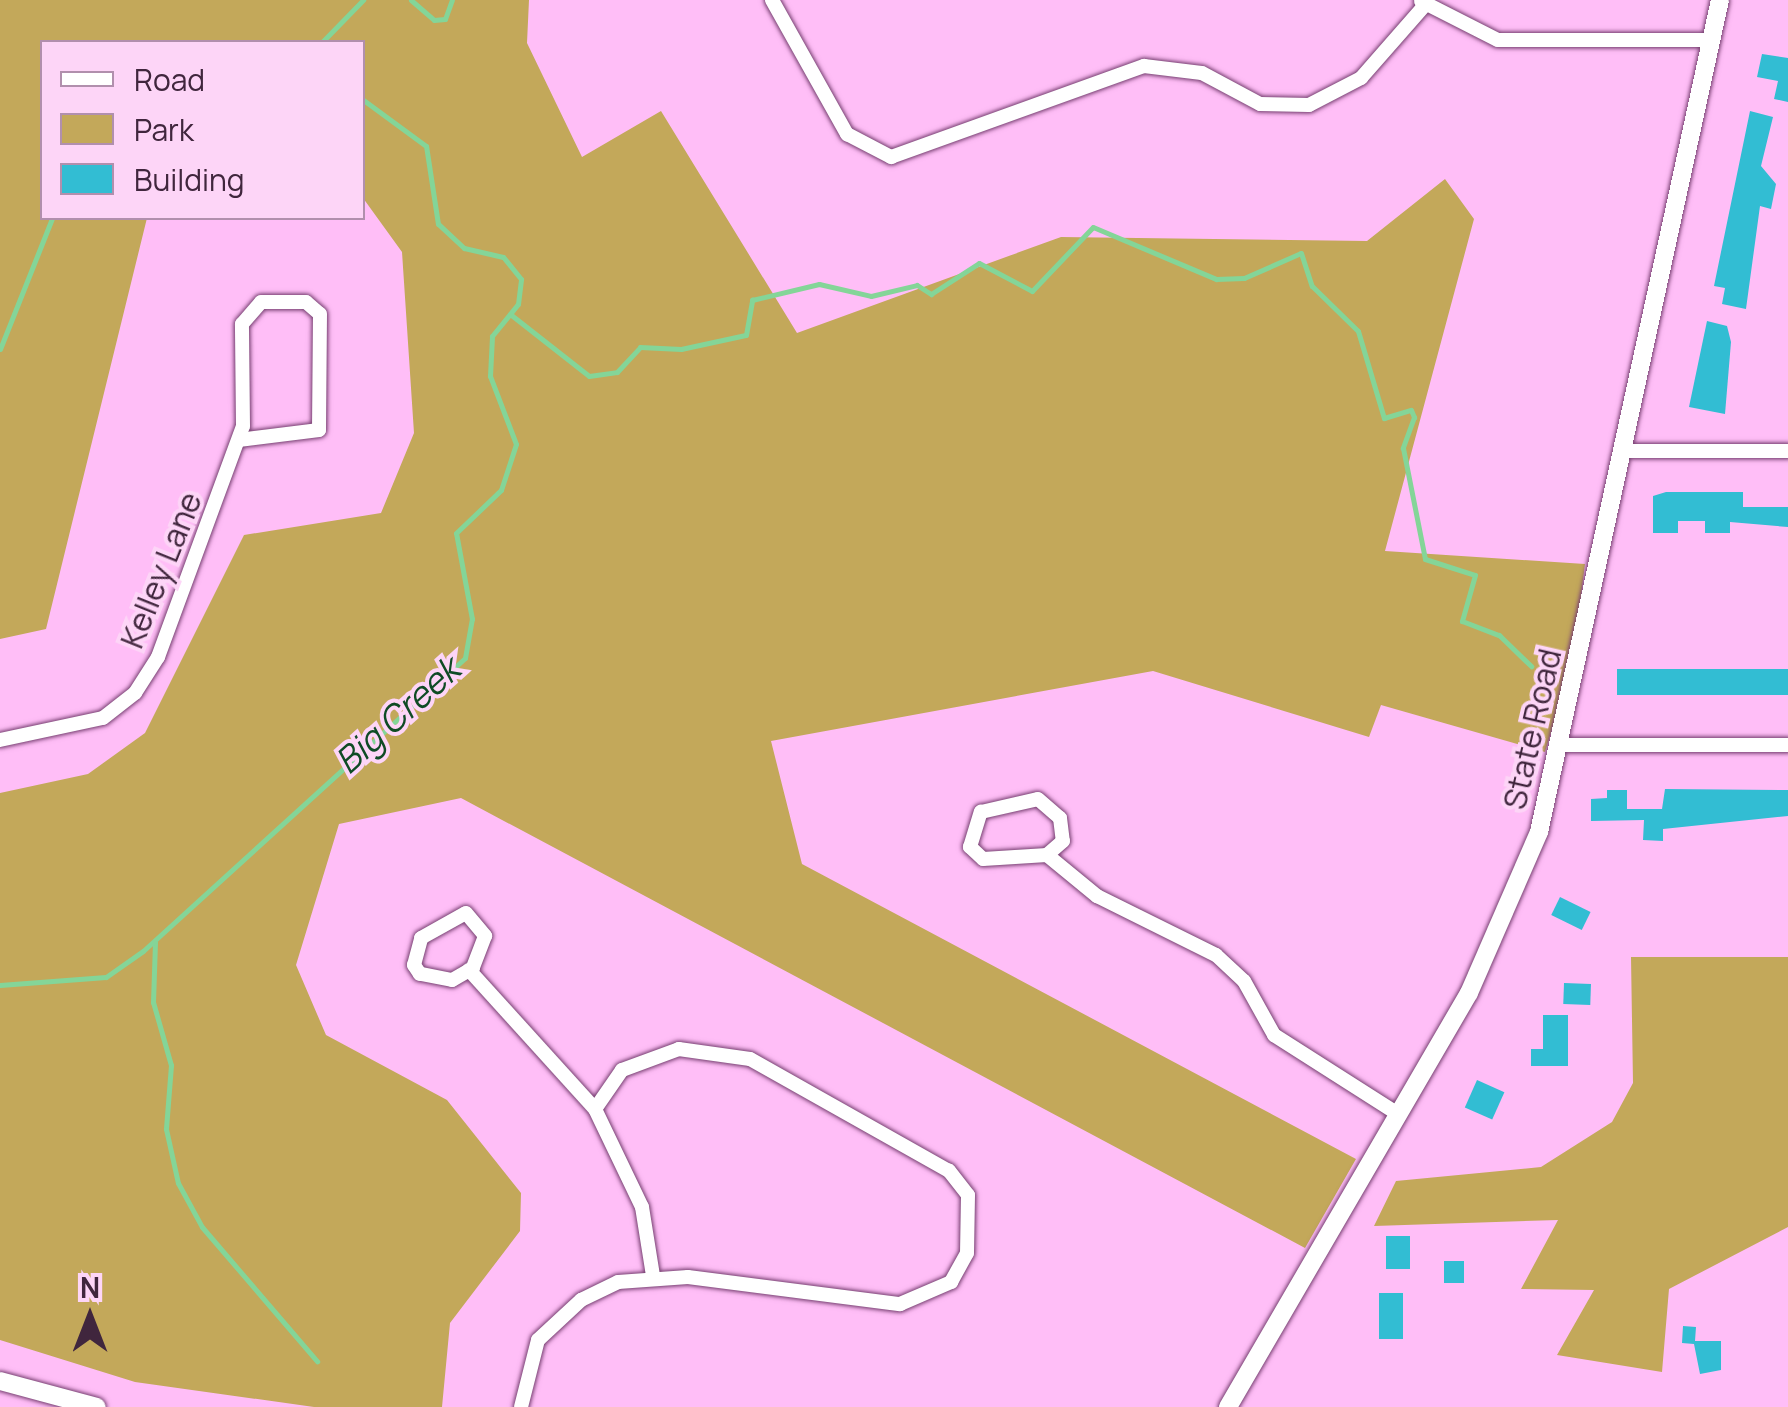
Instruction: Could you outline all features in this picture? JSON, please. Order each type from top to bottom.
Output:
[{"type":"main road","name":"State Road","points":[[1228,1407],[1498,936],[1561,746],[1720,0]]},
{"type":"main road","points":[[0,1380],[97,1407]]},
{"type":"street","points":[[772,0],[848,134],[891,157],[1144,66],[1202,73],[1260,104],[1309,104],[1361,78],[1423,3],[1498,40],[1711,40]]},
{"type":"street","name":"Kelley Lane","points":[[0,740],[103,718],[135,694],[158,656],[239,440],[249,309],[284,297],[306,302],[320,314],[318,430],[239,440]]},
{"type":"street","points":[[1622,451],[1788,451]]},
{"type":"street","points":[[1561,746],[1788,746]]},
{"type":"street","points":[[1047,855],[1063,841],[1060,818],[1038,799],[981,812],[970,830],[983,859],[1047,855],[1097,896],[1216,955],[1244,981],[1274,1035],[1398,1114]]},
{"type":"street","points":[[448,916],[478,919],[485,936],[469,970],[434,980],[414,965],[421,938],[448,916]]},
{"type":"street","points":[[469,970],[594,1109],[642,1207],[653,1276]]},
{"type":"street","points":[[521,1407],[538,1340],[581,1300],[653,1276],[900,1304],[951,1282],[972,1233],[968,1196],[949,1172],[724,1050],[679,1050],[622,1070],[594,1109]]},
{"type":"green space","points":[[0,0],[529,0],[527,43],[582,157],[661,111],[797,333],[1061,237],[1367,241],[1445,179],[1474,219],[1385,551],[1585,564],[1573,660],[1545,752],[1381,705],[1369,737],[1153,671],[771,741],[802,864],[1356,1159],[1305,1248],[461,798],[339,824],[296,965],[326,1035],[447,1100],[521,1193],[520,1231],[450,1323],[442,1407],[314,1407],[135,1382],[0,1340],[0,793],[88,774],[145,733],[244,535],[381,513],[414,433],[402,252],[365,201],[365,40],[40,40],[40,220],[147,220],[46,629],[0,639]]},
{"type":"green space","points":[[1631,957],[1788,957],[1788,1227],[1669,1289],[1662,1372],[1557,1355],[1594,1290],[1521,1289],[1558,1220],[1374,1226],[1396,1181],[1541,1167],[1612,1122],[1633,1083]]},
{"type":"building","points":[[1762,54],[1788,58],[1788,102],[1774,99],[1778,81],[1757,77]]},
{"type":"building","points":[[1750,111],[1773,117],[1761,166],[1776,184],[1771,209],[1760,206],[1746,309],[1722,304],[1725,288],[1714,286]]},
{"type":"building","points":[[1707,321],[1727,326],[1731,342],[1725,414],[1689,407]]},
{"type":"building","points":[[1666,492],[1743,492],[1743,507],[1788,507],[1788,527],[1730,522],[1730,533],[1705,533],[1705,521],[1678,521],[1678,533],[1653,533],[1653,496]]},
{"type":"building","points":[[1617,669],[1788,669],[1788,695],[1617,695]]},
{"type":"building","points":[[1665,789],[1788,790],[1788,816],[1663,829],[1663,841],[1643,840],[1644,820],[1591,821],[1591,799],[1607,798],[1607,790],[1627,790],[1627,809],[1662,809]]},
{"type":"building","points":[[1560,897],[1591,912],[1582,930],[1551,915]]},
{"type":"building","points":[[1564,983],[1591,984],[1590,1005],[1563,1004]]},
{"type":"building","points":[[1543,1015],[1568,1015],[1568,1066],[1531,1066],[1531,1049],[1543,1049]]},
{"type":"building","points":[[1477,1080],[1504,1092],[1492,1120],[1465,1107]]},
{"type":"building","points":[[1386,1236],[1410,1236],[1410,1269],[1386,1269]]},
{"type":"building","points":[[1444,1261],[1464,1261],[1464,1283],[1444,1283]]},
{"type":"building","points":[[1379,1293],[1403,1293],[1403,1339],[1379,1339]]},
{"type":"building","points":[[1683,1326],[1696,1327],[1695,1341],[1721,1341],[1721,1370],[1700,1374],[1694,1344],[1682,1343]]},
{"type":"waterway","points":[[324,40],[363,0]]},
{"type":"waterway","points":[[411,0],[434,20],[445,19],[452,0]]},
{"type":"waterway","name":"Big Creek","points":[[0,985],[106,977],[143,951],[465,658],[472,619],[456,533],[501,490],[516,444],[490,376],[492,336],[518,304],[521,279],[503,257],[464,248],[438,224],[426,146],[365,101]]},
{"type":"waterway","name":"Big Creek","points":[[0,349],[51,220]]},
{"type":"waterway","points":[[510,314],[589,376],[617,372],[640,347],[681,349],[746,335],[752,300],[819,284],[871,296],[917,285],[931,294],[979,263],[1032,291],[1093,227],[1216,279],[1244,278],[1301,253],[1312,286],[1358,331],[1384,418],[1411,410],[1414,417],[1403,448],[1425,559],[1475,575],[1462,621],[1499,635],[1531,666]]},
{"type":"waterway","points":[[155,942],[153,1002],[171,1065],[166,1129],[178,1183],[202,1227],[317,1361]]}]
